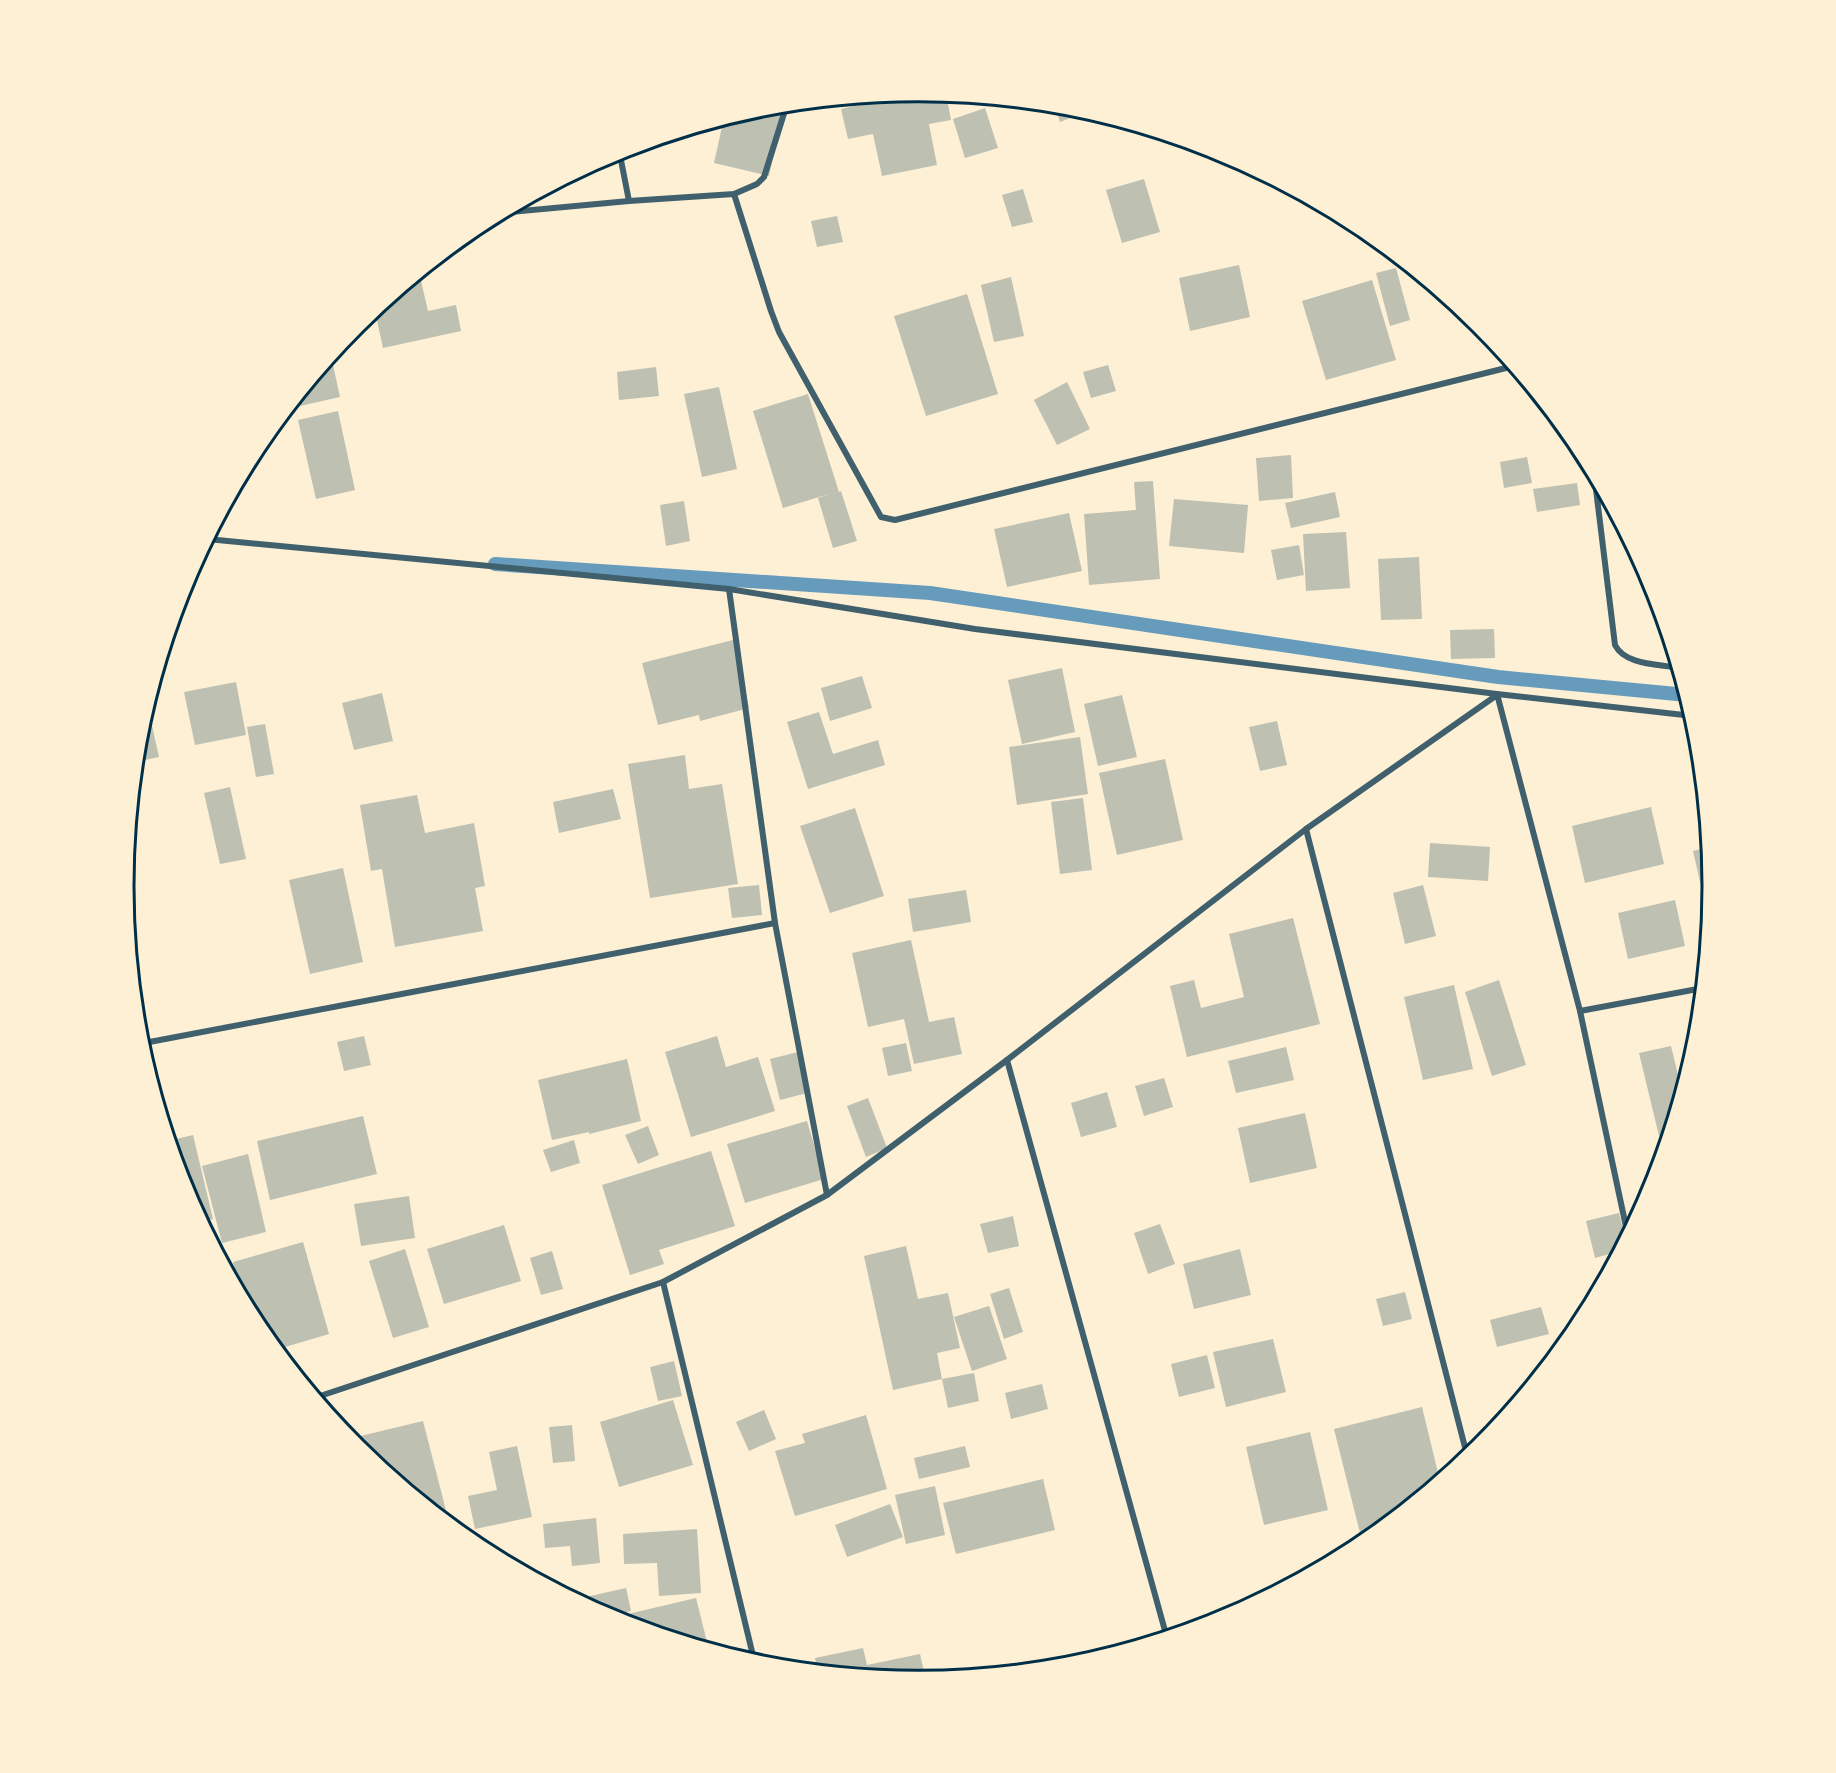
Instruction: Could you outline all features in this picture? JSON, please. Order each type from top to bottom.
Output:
[{"type":"street","points":[[519,211],[734,194],[757,184],[764,177],[784,114]]},
{"type":"street","points":[[621,161],[629,201]]},
{"type":"street","points":[[734,194],[771,311],[780,332],[881,518],[895,520],[1507,368]]},
{"type":"street","points":[[1596,493],[1615,645],[1618,652],[1626,658],[1671,667]]},
{"type":"street","points":[[215,539],[729,589],[975,629],[1683,715]]},
{"type":"street","points":[[729,589],[775,922],[827,1196]]},
{"type":"street","points":[[321,1396],[663,1281],[827,1196],[1306,829],[1497,694]]},
{"type":"street","points":[[1497,694],[1580,1011],[1626,1225]]},
{"type":"street","points":[[1306,829],[1465,1448]]},
{"type":"street","points":[[149,1042],[775,922]]},
{"type":"street","points":[[1580,1011],[1696,989]]},
{"type":"street","points":[[1007,1060],[1165,1631]]},
{"type":"street","points":[[663,1281],[752,1653]]},
{"type":"building","points":[[948,103],[951,120],[929,124],[937,165],[882,176],[873,134],[848,139],[841,109],[867,104]]},
{"type":"building","points":[[985,108],[998,148],[965,158],[953,119]]},
{"type":"building","points":[[783,114],[769,176],[714,163],[722,127]]},
{"type":"building","points":[[1057,115],[1072,117],[1060,122]]},
{"type":"building","points":[[1144,179],[1160,232],[1122,243],[1106,190]]},
{"type":"building","points":[[1023,189],[1033,222],[1012,227],[1002,195]]},
{"type":"building","points":[[837,216],[843,242],[817,247],[811,221]]},
{"type":"building","points":[[1239,265],[1250,317],[1190,331],[1179,278]]},
{"type":"building","points":[[1396,268],[1410,320],[1390,326],[1376,273]]},
{"type":"building","points":[[1011,277],[1024,336],[994,342],[981,285]]},
{"type":"building","points":[[1372,280],[1396,360],[1326,380],[1302,301]]},
{"type":"building","points":[[420,281],[428,311],[456,305],[461,331],[383,348],[377,319]]},
{"type":"building","points":[[967,294],[998,394],[926,416],[894,316]]},
{"type":"building","points":[[332,365],[340,397],[298,407],[328,369]]},
{"type":"building","points":[[1108,365],[1116,391],[1091,398],[1083,372]]},
{"type":"building","points":[[656,367],[659,396],[619,400],[617,372]]},
{"type":"building","points":[[1067,382],[1090,429],[1057,445],[1034,400]]},
{"type":"building","points":[[719,387],[737,469],[702,477],[684,394]]},
{"type":"building","points":[[808,394],[857,541],[833,548],[818,498],[829,494],[783,508],[753,411]]},
{"type":"building","points":[[338,411],[355,490],[316,499],[298,420]]},
{"type":"building","points":[[1291,455],[1293,498],[1259,501],[1256,458]]},
{"type":"building","points":[[1527,457],[1532,483],[1504,488],[1500,462]]},
{"type":"building","points":[[1153,481],[1160,579],[1089,585],[1084,514],[1136,510],[1134,482]]},
{"type":"building","points":[[1577,483],[1580,505],[1537,512],[1533,489]]},
{"type":"building","points":[[1335,492],[1340,517],[1291,528],[1285,503]]},
{"type":"building","points":[[1174,499],[1248,505],[1244,553],[1169,546]]},
{"type":"building","points":[[684,501],[690,541],[666,546],[660,505]]},
{"type":"building","points":[[1069,513],[1082,571],[1007,587],[994,529]]},
{"type":"building","points":[[1346,532],[1350,588],[1306,591],[1303,534]]},
{"type":"building","points":[[1299,545],[1304,575],[1277,580],[1271,550]]},
{"type":"building","points":[[1419,557],[1422,619],[1381,620],[1378,559]]},
{"type":"building","points":[[1494,629],[1495,658],[1451,659],[1450,630]]},
{"type":"building","points":[[733,640],[749,708],[700,721],[699,715],[658,725],[642,663]]},
{"type":"building","points":[[1062,668],[1075,732],[1022,744],[1008,680]]},
{"type":"building","points":[[862,676],[872,708],[830,721],[821,688]]},
{"type":"building","points":[[236,682],[246,735],[195,745],[184,692]]},
{"type":"building","points":[[382,693],[393,741],[354,750],[342,703]]},
{"type":"building","points":[[1122,695],[1137,757],[1098,766],[1084,704]]},
{"type":"building","points":[[819,712],[833,754],[878,740],[885,765],[808,789],[787,722]]},
{"type":"building","points":[[1277,721],[1287,765],[1260,771],[1249,727]]},
{"type":"building","points":[[151,722],[159,757],[144,760]]},
{"type":"building","points":[[265,724],[274,774],[256,777],[247,727]]},
{"type":"building","points":[[1080,737],[1088,794],[1017,805],[1009,747]]},
{"type":"building","points":[[685,755],[689,789],[722,784],[738,884],[650,898],[628,764]]},
{"type":"building","points":[[1165,759],[1183,840],[1117,855],[1099,773]]},
{"type":"building","points":[[230,787],[246,859],[220,864],[204,793]]},
{"type":"building","points":[[613,789],[621,819],[559,833],[553,802]]},
{"type":"building","points":[[417,795],[425,833],[474,823],[485,886],[475,888],[483,931],[395,947],[382,869],[371,871],[360,805]]},
{"type":"building","points":[[1083,798],[1092,870],[1060,874],[1051,802]]},
{"type":"building","points":[[1651,807],[1664,864],[1585,883],[1572,826]]},
{"type":"building","points":[[855,808],[884,896],[830,913],[800,826]]},
{"type":"building","points":[[1430,843],[1490,847],[1488,881],[1428,877]]},
{"type":"building","points":[[1701,849],[1702,890],[1693,851]]},
{"type":"building","points":[[343,868],[363,962],[310,974],[289,880]]},
{"type":"building","points":[[759,885],[762,915],[732,918],[728,888]]},
{"type":"building","points":[[1423,885],[1436,936],[1405,944],[1393,893]]},
{"type":"building","points":[[966,890],[971,922],[913,932],[908,899]]},
{"type":"building","points":[[1675,900],[1685,946],[1628,959],[1618,913]]},
{"type":"building","points":[[1293,918],[1320,1024],[1187,1057],[1170,986],[1194,980],[1201,1008],[1244,997],[1229,934]]},
{"type":"building","points":[[911,940],[929,1022],[954,1017],[962,1054],[914,1064],[904,1019],[868,1027],[852,953]]},
{"type":"building","points":[[1499,980],[1526,1065],[1492,1076],[1465,992]]},
{"type":"building","points":[[1454,985],[1473,1069],[1423,1080],[1404,997]]},
{"type":"building","points":[[364,1036],[371,1065],[344,1071],[337,1042]]},
{"type":"building","points":[[717,1036],[726,1067],[758,1057],[775,1111],[691,1137],[665,1052]]},
{"type":"building","points":[[906,1043],[912,1071],[888,1076],[882,1048]]},
{"type":"building","points":[[1671,1046],[1679,1075],[1661,1140],[1660,1140],[1639,1053]]},
{"type":"building","points":[[1286,1047],[1294,1080],[1236,1093],[1228,1061]]},
{"type":"building","points":[[798,1052],[807,1093],[780,1100],[770,1059]]},
{"type":"building","points":[[627,1059],[641,1121],[589,1134],[589,1132],[552,1140],[538,1080]]},
{"type":"building","points":[[1164,1078],[1173,1107],[1144,1116],[1135,1086]]},
{"type":"building","points":[[1107,1092],[1117,1127],[1081,1137],[1071,1103]]},
{"type":"building","points":[[868,1098],[887,1148],[866,1157],[847,1106]]},
{"type":"building","points":[[1305,1113],[1317,1168],[1250,1183],[1238,1128]]},
{"type":"building","points":[[363,1116],[377,1174],[270,1200],[257,1141]]},
{"type":"building","points":[[807,1121],[824,1179],[745,1203],[727,1144]]},
{"type":"building","points":[[648,1126],[659,1155],[638,1164],[625,1135]]},
{"type":"building","points":[[193,1135],[213,1219],[208,1220],[175,1139]]},
{"type":"building","points":[[574,1140],[580,1163],[551,1172],[543,1150]]},
{"type":"building","points":[[711,1151],[735,1226],[659,1250],[664,1264],[630,1275],[602,1185]]},
{"type":"building","points":[[248,1154],[266,1232],[222,1243],[202,1166]]},
{"type":"building","points":[[409,1196],[415,1238],[361,1246],[354,1204]]},
{"type":"building","points":[[1619,1213],[1623,1230],[1611,1254],[1595,1258],[1586,1221]]},
{"type":"building","points":[[1013,1216],[1019,1246],[988,1253],[980,1224]]},
{"type":"building","points":[[1160,1224],[1175,1264],[1148,1274],[1134,1233]]},
{"type":"building","points":[[504,1225],[521,1281],[444,1304],[427,1249]]},
{"type":"building","points":[[303,1242],[329,1334],[284,1347],[239,1279],[233,1262]]},
{"type":"building","points":[[906,1246],[918,1299],[948,1293],[960,1348],[937,1353],[942,1379],[893,1390],[864,1256]]},
{"type":"building","points":[[405,1249],[429,1327],[393,1338],[369,1261]]},
{"type":"building","points":[[1240,1249],[1251,1295],[1194,1309],[1183,1264]]},
{"type":"building","points":[[552,1251],[563,1289],[541,1295],[530,1258]]},
{"type":"building","points":[[1009,1288],[1023,1332],[1004,1339],[990,1294]]},
{"type":"building","points":[[1405,1292],[1412,1319],[1383,1326],[1376,1299]]},
{"type":"building","points":[[989,1306],[1007,1359],[972,1371],[954,1317]]},
{"type":"building","points":[[1541,1307],[1549,1334],[1497,1347],[1490,1320]]},
{"type":"building","points":[[1273,1339],[1286,1392],[1226,1407],[1213,1352]]},
{"type":"building","points":[[1207,1355],[1215,1388],[1179,1397],[1171,1364]]},
{"type":"building","points":[[674,1361],[682,1396],[658,1401],[650,1367]]},
{"type":"building","points":[[974,1373],[979,1401],[948,1408],[942,1379]]},
{"type":"building","points":[[1042,1384],[1048,1409],[1011,1419],[1005,1393]]},
{"type":"building","points":[[673,1400],[693,1465],[619,1487],[600,1422]]},
{"type":"building","points":[[1422,1407],[1438,1473],[1396,1509],[1360,1534],[1334,1429]]},
{"type":"building","points":[[764,1410],[776,1439],[749,1451],[736,1422]]},
{"type":"building","points":[[866,1415],[887,1489],[795,1516],[775,1451],[805,1443],[802,1434]]},
{"type":"building","points":[[423,1421],[447,1514],[401,1476],[359,1436]]},
{"type":"building","points":[[572,1425],[575,1461],[553,1463],[549,1427]]},
{"type":"building","points":[[1310,1432],[1328,1510],[1264,1525],[1246,1447]]},
{"type":"building","points":[[517,1446],[532,1517],[475,1529],[468,1496],[497,1490],[489,1452]]},
{"type":"building","points":[[965,1446],[970,1467],[919,1479],[914,1458]]},
{"type":"building","points":[[1043,1479],[1055,1530],[956,1554],[943,1503]]},
{"type":"building","points":[[935,1486],[945,1535],[906,1544],[895,1495]]},
{"type":"building","points":[[890,1504],[903,1537],[847,1557],[835,1525]]},
{"type":"building","points":[[596,1518],[600,1563],[572,1566],[570,1546],[545,1548],[543,1524]]},
{"type":"building","points":[[697,1529],[701,1593],[659,1596],[657,1563],[624,1564],[623,1534]]},
{"type":"building","points":[[626,1588],[631,1611],[623,1613],[586,1597]]},
{"type":"building","points":[[696,1598],[707,1642],[666,1629],[627,1614]]},
{"type":"building","points":[[863,1648],[867,1665],[920,1654],[924,1671],[816,1664],[815,1658]]},
{"type":"waterway","points":[[495,564],[930,593],[1498,677],[1678,694]]}]
